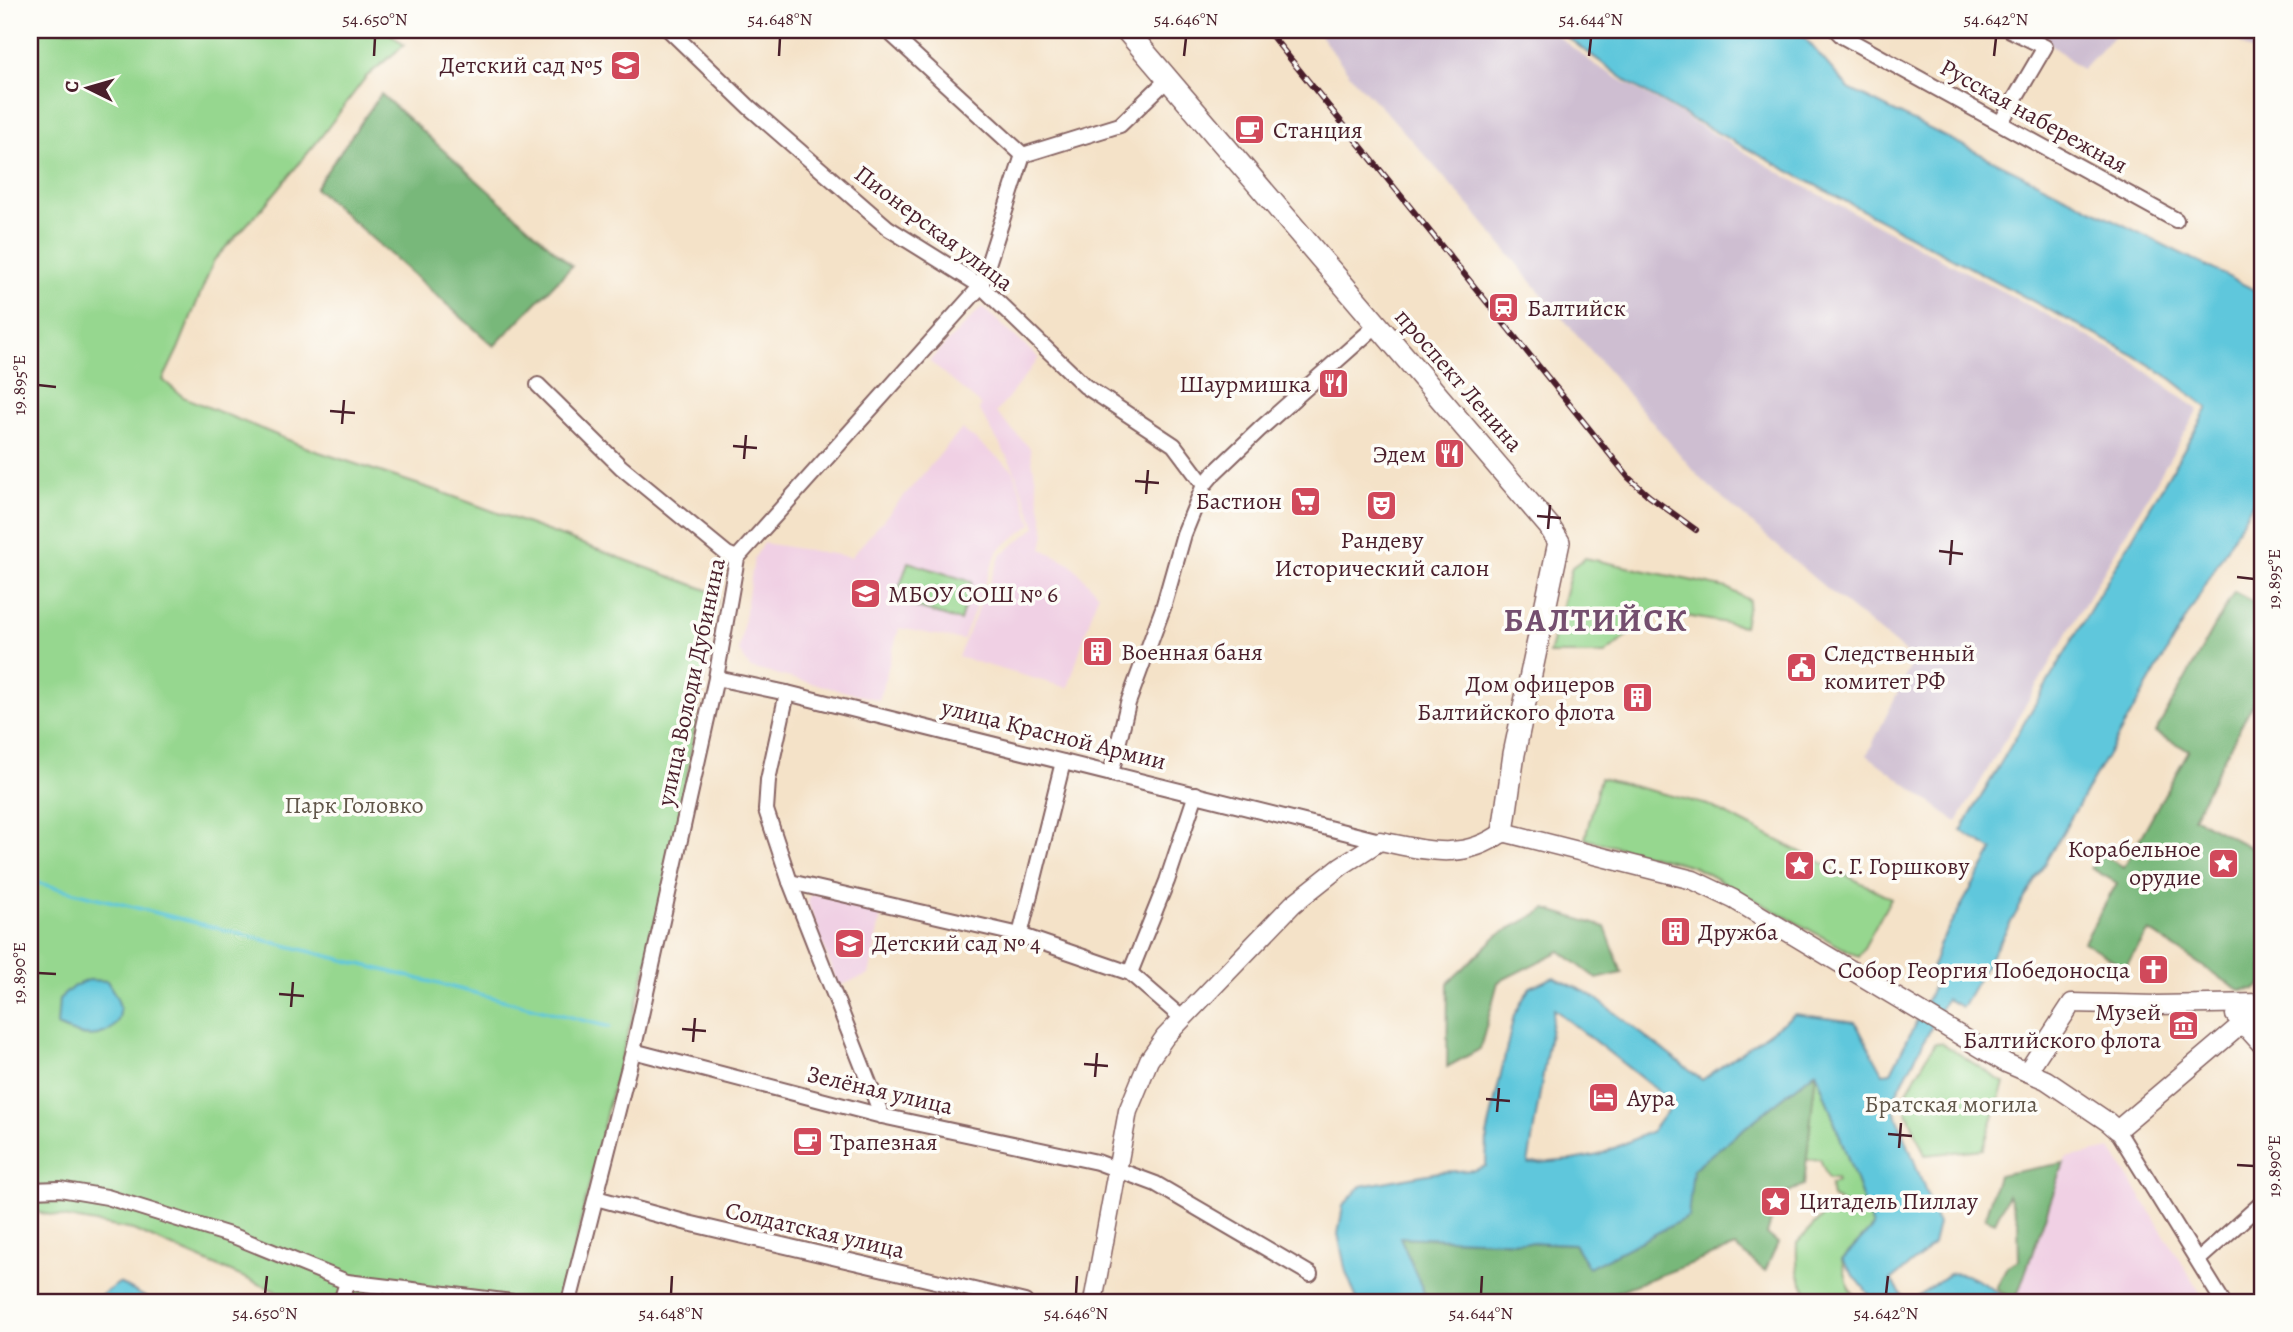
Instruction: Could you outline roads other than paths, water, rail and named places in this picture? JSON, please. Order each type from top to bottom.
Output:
[{"type":"main road","name":"проспект Ленина","points":[[1126,30],[1549,526],[1559,542],[1514,754],[1503,832]]},
{"type":"street","name":"Пионерская улица","points":[[669,30],[749,107],[888,228],[981,286],[1085,386],[1174,445],[1204,485]]},
{"type":"street","points":[[887,30],[1023,155],[1120,125],[1168,79]]},
{"type":"street","name":"Русская набережная","points":[[1836,30],[1842,36],[2176,220]]},
{"type":"street","points":[[2000,122],[2045,47],[2010,30]]},
{"type":"street","name":"улица Володи Дубинина","points":[[569,1302],[633,1051],[716,678],[737,558],[981,286],[1023,155]]},
{"type":"street","points":[[1111,774],[1128,703],[1163,608],[1184,534],[1204,485],[1250,438],[1377,325]]},
{"type":"street","points":[[538,385],[621,467],[727,554],[737,558]]},
{"type":"street","name":"улица Красной Армии","points":[[716,678],[787,693],[1380,841]]},
{"type":"street","points":[[787,693],[768,780],[766,810],[790,882],[882,1116]]},
{"type":"street","points":[[1020,935],[1063,762]]},
{"type":"street","points":[[1130,973],[1167,880],[1196,794]]},
{"type":"street","points":[[1093,1302],[1128,1111],[1149,1060],[1165,1037],[1293,904],[1340,866],[1380,841],[1456,852],[1479,846],[1503,832],[1667,873],[1712,888],[2006,1063],[2046,1080],[2117,1130],[2223,1302]]},
{"type":"street","points":[[790,882],[1020,935],[1130,973],[1182,1018]]},
{"type":"street","points":[[2027,1072],[2072,1003],[2263,1004]]},
{"type":"street","points":[[2225,1004],[2263,1046]]},
{"type":"street","points":[[2117,1130],[2263,1004]]},
{"type":"street","name":"Зелёная улица","points":[[633,1051],[882,1116],[1097,1162],[1156,1184],[1310,1274]]},
{"type":"street","points":[[30,1190],[60,1189],[107,1197],[236,1237],[348,1282],[512,1302]]},
{"type":"street","name":"Солдатская улица","points":[[596,1198],[688,1223],[1025,1302]]},
{"type":"street","points":[[2197,1261],[2263,1202]]},
{"type":"street","points":[[341,1302],[348,1282]]},
{"type":"water","points":[[1557,30],[1798,30],[1849,89],[2263,294],[2263,491],[2259,492],[1962,1007],[1946,999],[1896,1094],[1893,1106],[1938,1223],[1933,1244],[1891,1280],[1907,1301],[1913,1301],[1946,1276],[1957,1273],[1982,1282],[2010,1302],[1875,1302],[1842,1260],[1873,1227],[1816,1071],[1693,1169],[1688,1217],[1589,1268],[1574,1244],[1400,1237],[1428,1302],[1358,1302],[1346,1272],[1338,1234],[1343,1206],[1361,1186],[1439,1172],[1475,1170],[1486,1166],[1487,1136],[1514,1015],[1530,987],[1554,977],[1590,994],[1702,1080],[1795,1014],[1855,1022],[1883,1073],[1891,1072],[1934,986],[1932,968],[1940,943],[1993,850],[1961,831],[2208,408],[2166,375],[2132,354],[1684,115],[1631,84]],"holes":[[[1554,1009],[1673,1103],[1652,1131],[1599,1155],[1528,1164]]]},
{"type":"water","points":[[88,980],[107,981],[120,1008],[118,1019],[110,1030],[91,1036],[57,1026],[59,999],[74,986]]},
{"type":"water","points":[[119,1283],[154,1302],[91,1302]]},
{"type":"waterway","points":[[38,883],[610,1027]]},
{"type":"railway","points":[[1267,30],[1629,478],[1696,530]]},
{"type":"place","name":"Детский сад №5","points":[[626,65]]},
{"type":"place","name":"Станция","points":[[1250,130]]},
{"type":"place","name":"Балтийск","points":[[1504,308]]},
{"type":"place","name":"Шаурмишка","points":[[1334,384]]},
{"type":"place","name":"Эдем","points":[[1449,454]]},
{"type":"place","name":"Бастион","points":[[1305,501]]},
{"type":"place","name":"Рандеву Исторический салон","points":[[1382,506]]},
{"type":"place","name":"МБОУ СОШ № 6","points":[[865,594]]},
{"type":"place","name":"Военная баня","points":[[1098,652]]},
{"type":"place","name":"Следственный комитет РФ","points":[[1801,667]]},
{"type":"place","name":"Дом офицеров Балтийского флота","points":[[1638,698]]},
{"type":"place","name":"Корабельное орудие","points":[[2224,863]]},
{"type":"place","name":"С. Г. Горшкову","points":[[1799,866]]},
{"type":"place","name":"Дружба","points":[[1675,932]]},
{"type":"place","name":"Детский сад № 4","points":[[849,943]]},
{"type":"place","name":"Собор Георгия Победоносца","points":[[2153,970]]},
{"type":"place","name":"Музей Балтийского флота","points":[[2184,1026]]},
{"type":"place","name":"Аура","points":[[1604,1098]]},
{"type":"place","name":"Трапезная","points":[[807,1142]]},
{"type":"place","name":"Цитадель Пиллау","points":[[1776,1201]]},
{"type":"district","name":"БАЛТИЙСК","points":[[1596,620]]},
{"type":"park label","name":"Парк Головко","points":[[354,805]]},
{"type":"park label","name":"Братская могила","points":[[1951,1104]]}]
